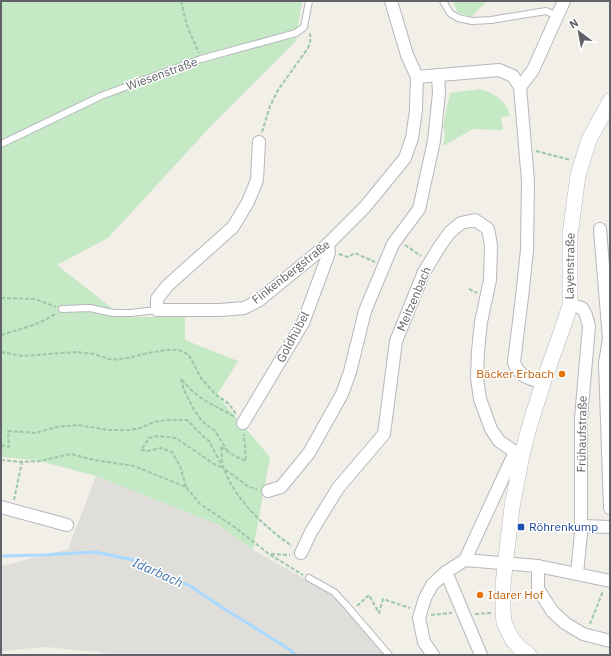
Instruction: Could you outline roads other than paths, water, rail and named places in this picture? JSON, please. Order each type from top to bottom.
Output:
[{"type":"street","points":[[391,1],[407,55],[417,78],[499,70],[513,76],[520,87],[528,181],[527,250],[522,304],[514,362],[517,370],[524,376],[543,383]]},
{"type":"street","points":[[520,87],[532,70],[564,1]]},
{"type":"street","points":[[268,491],[281,487],[309,453],[342,394],[350,372],[365,311],[393,244],[419,208],[434,141],[439,93],[438,75]]},
{"type":"street","name":"Finkenbergstraße","points":[[157,310],[220,310],[244,308],[258,301],[328,247],[365,207],[405,158],[412,138],[416,110],[417,78]]},
{"type":"street","name":"Layenstraße","points":[[465,560],[528,431],[564,324],[570,305],[570,235],[578,175],[589,140],[610,101]]},
{"type":"street","points":[[157,310],[157,299],[166,286],[233,227],[237,221],[248,202],[257,180],[259,142]]},
{"type":"street","name":"Meitzenbach","points":[[301,553],[311,532],[338,488],[384,434],[396,341],[424,272],[450,232],[461,223],[475,220],[488,229],[491,245],[490,280],[480,329],[477,378],[480,399],[491,429],[499,441],[518,453]]},
{"type":"street","points":[[600,229],[609,339],[605,363],[610,508]]},
{"type":"street","name":"Goldhübel","points":[[243,423],[303,323],[329,253],[328,247]]},
{"type":"street","name":"Frühaufstraße","points":[[570,305],[582,308],[589,326],[580,418],[581,526],[577,574]]},
{"type":"street","points":[[587,344],[608,350]]},
{"type":"street","name":"Layenstraße","points":[[518,453],[505,563],[502,612],[504,622],[512,639],[529,655]]},
{"type":"street","points":[[7,508],[67,525]]},
{"type":"street","points":[[581,526],[610,526]]},
{"type":"street","points":[[433,655],[424,642],[419,618],[425,598],[432,585],[446,572],[465,560],[538,566],[609,581]]},
{"type":"street","points":[[538,566],[538,589],[552,611],[565,623],[585,634],[610,641]]},
{"type":"street","points":[[446,572],[481,655]]},
{"type":"lane","name":"Wiesenstraße","points":[[1,144],[101,96],[201,59],[296,33],[304,27],[310,1]]},
{"type":"lane","points":[[443,1],[450,13],[458,18],[472,21],[497,20],[546,11],[557,16]]},
{"type":"lane","points":[[62,309],[90,308],[113,313],[131,313],[157,310]]},
{"type":"lane","points":[[309,578],[334,592],[389,655]]},
{"type":"waterway","name":"Idarbach","points":[[1,556],[95,552],[134,560],[192,587],[286,647],[296,655]]},
{"type":"place","name":"Bäcker Erbach","points":[[562,374]]},
{"type":"place","name":"Röhrenkump","points":[[521,527]]},
{"type":"place","name":"Idarer Hof","points":[[480,595]]}]
